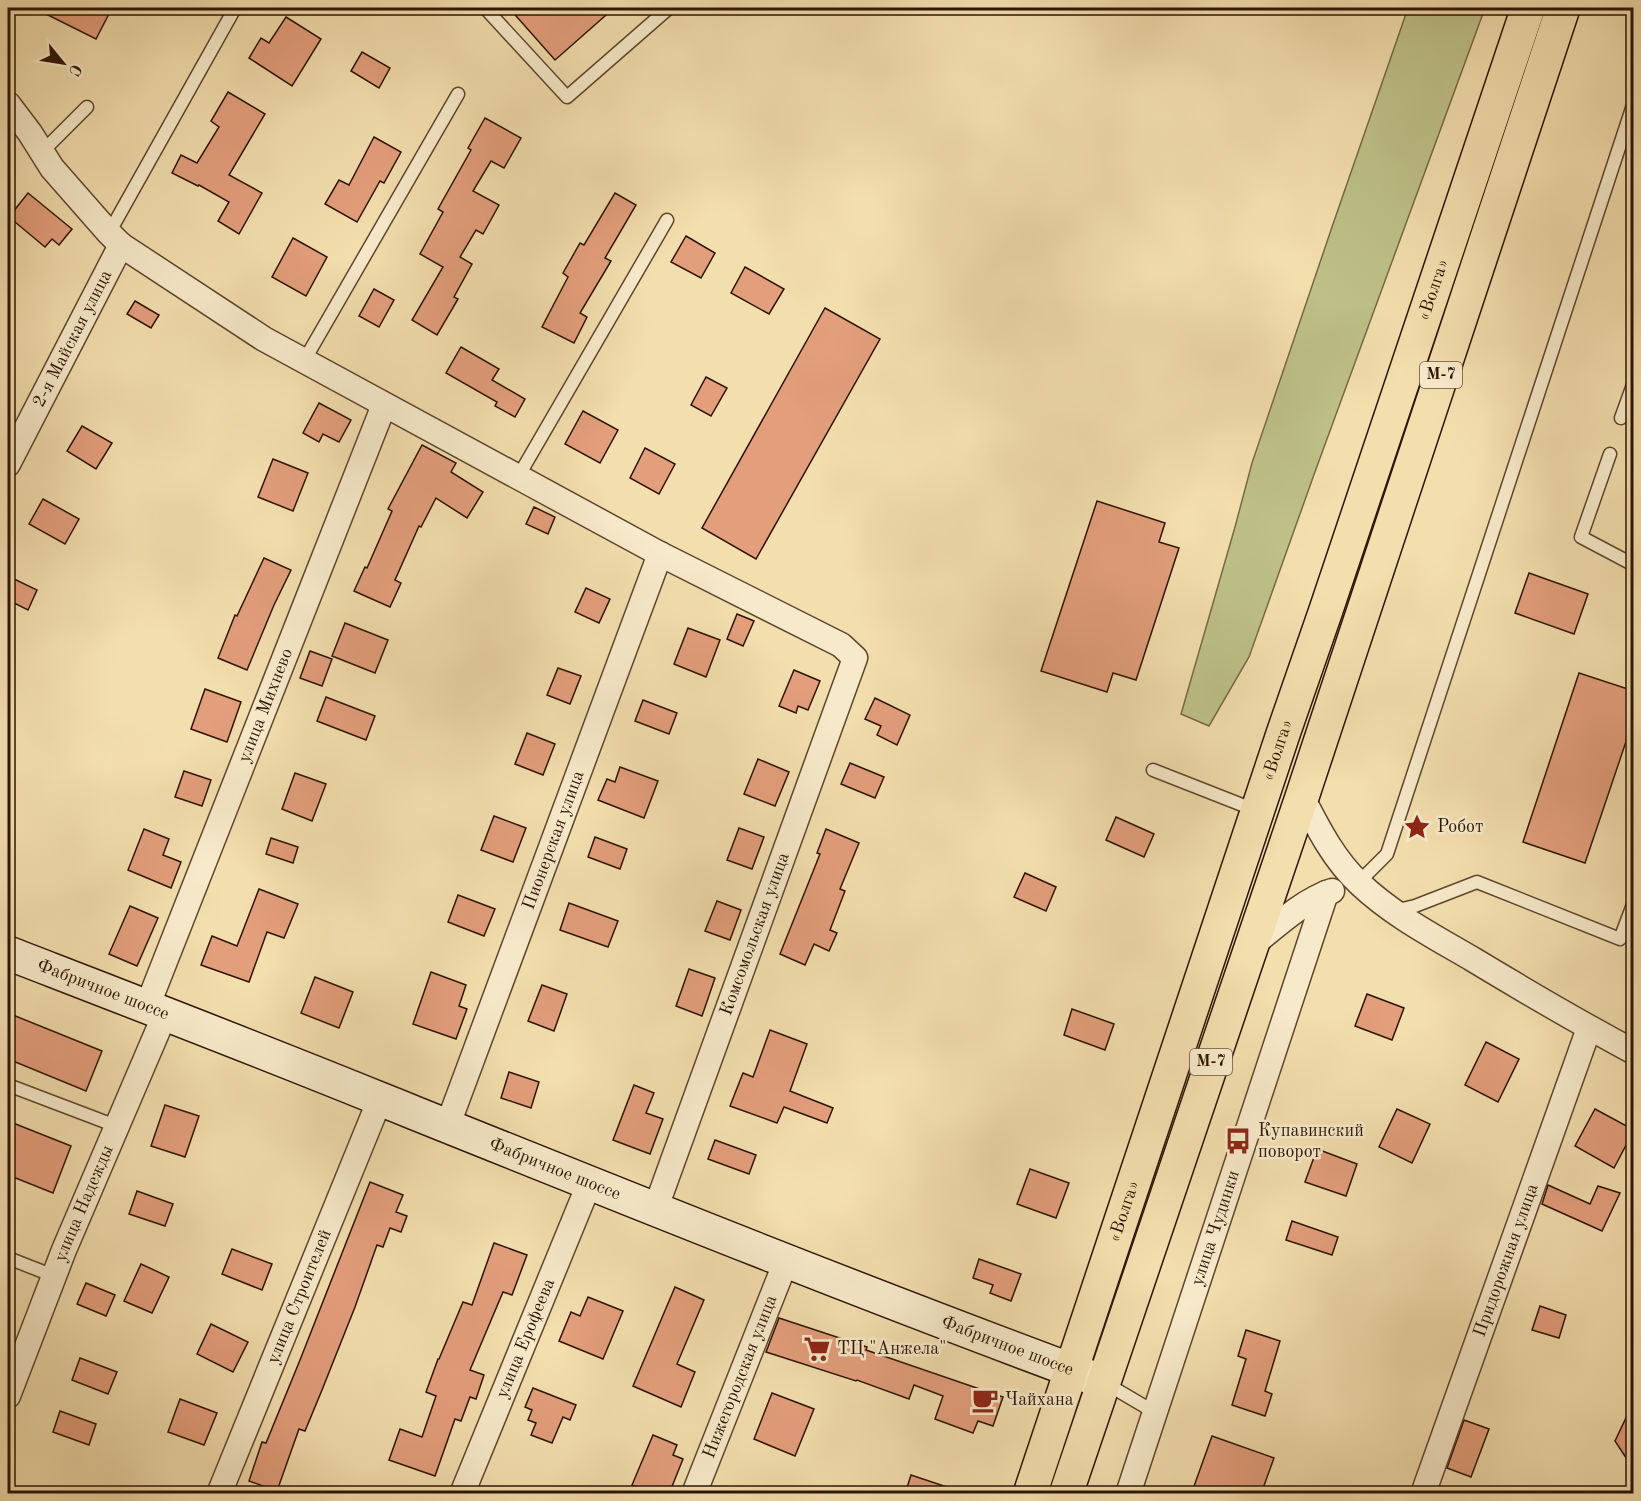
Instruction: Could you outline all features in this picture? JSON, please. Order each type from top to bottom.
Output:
[{"type":"highway","name":"«Волга»","points":[[1030,1494],[1528,8]]},
{"type":"highway","name":"«Волга»","points":[[1066,1494],[1302,797],[1563,8]]},
{"type":"main road","name":"Фабричное шоссе","points":[[8,953],[655,1210],[1103,1383]]},
{"type":"street","points":[[8,104],[52,168],[115,239],[264,339],[660,554]]},
{"type":"street","name":"2-я Майская улица","points":[[8,464],[115,239]]},
{"type":"street","name":"улица Михнево","points":[[156,1011],[384,405]]},
{"type":"street","name":"Комсомольская улица","points":[[655,1210],[855,658],[841,645],[660,554]]},
{"type":"street","name":"Пионерская улица","points":[[447,1127],[660,554]]},
{"type":"street","points":[[1302,797],[1327,844],[1358,883],[1393,912],[1589,1028],[1634,1052]]},
{"type":"street","points":[[1250,947],[1293,912],[1326,893],[1358,883]]},
{"type":"street","name":"улица Чудинки","points":[[1128,1494],[1326,893]]},
{"type":"street","name":"улица Надежды","points":[[8,1396],[12,1369],[54,1276],[116,1126],[156,1011]]},
{"type":"street","name":"Придорожная улица","points":[[1424,1494],[1589,1028]]},
{"type":"street","name":"улица Строителей","points":[[219,1494],[380,1099]]},
{"type":"street","name":"улица Ерофеева","points":[[462,1494],[589,1184]]},
{"type":"street","name":"Нижегородская улица","points":[[694,1494],[786,1261]]},
{"type":"lane","points":[[115,239],[236,8]]},
{"type":"lane","points":[[485,8],[567,97],[669,8]]},
{"type":"lane","points":[[304,361],[458,94]]},
{"type":"lane","points":[[1358,883],[1387,854],[1634,102]]},
{"type":"lane","points":[[42,152],[87,107]]},
{"type":"lane","points":[[518,477],[667,220]]},
{"type":"lane","points":[[1621,418],[1634,382]]},
{"type":"lane","points":[[1610,454],[1581,537],[1634,566]]},
{"type":"lane","points":[[1153,770],[1258,811]]},
{"type":"lane","points":[[1393,912],[1477,882],[1620,939],[1634,902]]},
{"type":"lane","points":[[8,1084],[116,1126]]},
{"type":"lane","points":[[8,1258],[54,1276]]},
{"type":"lane","points":[[1103,1383],[1156,1413]]},
{"type":"green space","points":[[1408,8],[1485,8],[1249,657],[1209,726],[1181,714],[1252,463]]},
{"type":"building","points":[[34,8],[112,8],[96,39]]},
{"type":"building","points":[[509,8],[614,8],[555,60]]},
{"type":"building","points":[[286,17],[321,39],[292,86],[249,58],[261,38],[269,43]]},
{"type":"building","points":[[362,52],[390,68],[379,88],[351,71]]},
{"type":"building","points":[[228,92],[265,114],[229,175],[262,193],[239,234],[218,221],[229,202],[172,173],[181,155],[197,163],[219,127],[211,121]]},
{"type":"building","points":[[485,118],[521,138],[504,168],[491,161],[473,191],[499,205],[483,234],[476,230],[460,257],[472,264],[454,297],[458,299],[437,335],[412,320],[443,267],[420,254],[443,212],[438,209],[471,150],[468,148]]},
{"type":"building","points":[[374,137],[401,152],[384,183],[380,181],[357,222],[325,204],[339,180],[349,185]]},
{"type":"building","points":[[28,193],[72,229],[59,245],[52,239],[45,247],[9,217]]},
{"type":"building","points":[[615,193],[636,205],[605,258],[611,261],[580,313],[587,317],[574,343],[542,327],[568,277],[563,273],[580,243],[584,245]]},
{"type":"building","points":[[686,236],[715,253],[701,278],[671,262]]},
{"type":"building","points":[[293,238],[327,257],[306,296],[272,277]]},
{"type":"building","points":[[745,267],[784,289],[769,314],[731,293]]},
{"type":"building","points":[[374,289],[394,300],[379,327],[359,316]]},
{"type":"building","points":[[135,301],[159,315],[151,328],[127,314]]},
{"type":"building","points":[[825,308],[880,339],[756,559],[702,528]]},
{"type":"building","points":[[461,347],[499,369],[492,380],[525,399],[515,417],[495,406],[497,402],[446,373]]},
{"type":"building","points":[[706,377],[727,388],[711,416],[691,405]]},
{"type":"building","points":[[319,403],[351,420],[339,442],[323,434],[319,442],[303,433]]},
{"type":"building","points":[[583,411],[618,430],[600,463],[565,444]]},
{"type":"building","points":[[82,426],[112,443],[96,469],[67,451]]},
{"type":"building","points":[[422,445],[456,463],[451,472],[483,492],[467,518],[436,498],[421,527],[419,526],[395,580],[401,583],[390,607],[354,591],[365,567],[367,568],[392,511],[388,509]]},
{"type":"building","points":[[645,448],[675,464],[659,494],[630,478]]},
{"type":"building","points":[[273,459],[308,473],[293,511],[258,497]]},
{"type":"building","points":[[43,499],[79,519],[65,544],[29,524]]},
{"type":"building","points":[[1097,501],[1165,523],[1159,542],[1179,548],[1136,680],[1113,673],[1107,692],[1041,671]]},
{"type":"building","points":[[534,507],[555,517],[548,534],[526,524]]},
{"type":"building","points":[[264,558],[291,570],[247,670],[218,658],[235,615],[237,616]]},
{"type":"building","points":[[1529,573],[1588,594],[1574,634],[1515,613]]},
{"type":"building","points":[[8,576],[37,590],[28,610],[8,600]]},
{"type":"building","points":[[586,588],[610,599],[599,623],[575,612]]},
{"type":"building","points":[[737,614],[754,621],[743,646],[727,639]]},
{"type":"building","points":[[345,623],[388,640],[375,673],[332,656]]},
{"type":"building","points":[[688,628],[720,640],[706,677],[674,664]]},
{"type":"building","points":[[310,651],[332,659],[322,686],[300,678]]},
{"type":"building","points":[[558,668],[581,676],[570,704],[547,695]]},
{"type":"building","points":[[794,670],[820,681],[808,710],[798,706],[796,713],[779,706]]},
{"type":"building","points":[[1579,673],[1634,691],[1634,718],[1585,863],[1523,842]]},
{"type":"building","points":[[205,689],[241,702],[227,742],[191,729]]},
{"type":"building","points":[[326,697],[375,716],[366,740],[317,721]]},
{"type":"building","points":[[875,698],[910,715],[897,745],[877,735],[881,726],[865,719]]},
{"type":"building","points":[[643,700],[677,713],[669,734],[635,721]]},
{"type":"building","points":[[527,733],[555,744],[543,775],[515,764]]},
{"type":"building","points":[[758,759],[789,772],[775,806],[744,794]]},
{"type":"building","points":[[850,763],[884,777],[875,798],[841,784]]},
{"type":"building","points":[[620,767],[658,781],[644,818],[598,800],[607,779],[615,782]]},
{"type":"building","points":[[184,771],[211,780],[202,806],[175,797]]},
{"type":"building","points":[[295,773],[326,784],[312,821],[282,809]]},
{"type":"building","points":[[494,816],[526,828],[513,862],[481,850]]},
{"type":"building","points":[[1116,817],[1154,834],[1144,857],[1106,840]]},
{"type":"building","points":[[739,828],[764,837],[752,869],[727,860]]},
{"type":"building","points":[[144,829],[169,839],[163,855],[181,862],[171,888],[128,870]]},
{"type":"building","points":[[826,829],[859,843],[840,889],[845,891],[830,930],[837,933],[829,951],[814,944],[805,965],[780,954],[820,854],[817,853]]},
{"type":"building","points":[[595,837],[627,849],[620,869],[588,857]]},
{"type":"building","points":[[271,838],[298,847],[293,863],[266,854]]},
{"type":"building","points":[[1025,873],[1056,887],[1046,911],[1014,897]]},
{"type":"building","points":[[259,889],[298,904],[284,938],[267,932],[249,982],[201,965],[212,936],[237,946]]},
{"type":"building","points":[[458,895],[495,909],[484,936],[448,922]]},
{"type":"building","points":[[717,901],[741,910],[730,940],[705,931]]},
{"type":"building","points":[[569,903],[618,921],[608,947],[560,930]]},
{"type":"building","points":[[130,906],[158,918],[137,966],[109,954]]},
{"type":"building","points":[[689,969],[715,978],[702,1016],[676,1006]]},
{"type":"building","points":[[431,972],[466,985],[459,1006],[467,1009],[456,1039],[413,1024]]},
{"type":"building","points":[[315,977],[353,992],[339,1028],[301,1013]]},
{"type":"building","points":[[542,985],[567,994],[554,1031],[528,1021]]},
{"type":"building","points":[[1367,994],[1404,1008],[1392,1040],[1355,1026]]},
{"type":"building","points":[[1072,1009],[1114,1024],[1105,1050],[1064,1035]]},
{"type":"building","points":[[8,1013],[102,1051],[86,1091],[8,1059]]},
{"type":"building","points":[[770,1030],[807,1044],[790,1091],[833,1108],[827,1123],[784,1107],[777,1123],[730,1106],[743,1073],[753,1077]]},
{"type":"building","points":[[1486,1042],[1519,1059],[1498,1102],[1465,1085]]},
{"type":"building","points":[[509,1072],[539,1082],[531,1108],[501,1098]]},
{"type":"building","points":[[634,1085],[654,1093],[646,1113],[663,1119],[650,1154],[613,1140]]},
{"type":"building","points":[[165,1105],[199,1116],[185,1157],[151,1146]]},
{"type":"building","points":[[1397,1109],[1430,1124],[1412,1163],[1379,1147]]},
{"type":"building","points":[[1595,1109],[1634,1130],[1614,1168],[1575,1146]]},
{"type":"building","points":[[8,1121],[71,1146],[53,1193],[8,1175]]},
{"type":"building","points":[[715,1140],[756,1155],[749,1174],[708,1159]]},
{"type":"building","points":[[1317,1149],[1357,1164],[1346,1196],[1305,1182]]},
{"type":"building","points":[[1030,1169],[1069,1183],[1056,1218],[1017,1204]]},
{"type":"building","points":[[370,1182],[403,1195],[396,1212],[407,1216],[401,1232],[390,1228],[383,1247],[377,1245],[322,1390],[305,1431],[299,1429],[277,1491],[249,1481],[262,1442],[266,1443]]},
{"type":"building","points":[[1548,1185],[1590,1204],[1598,1186],[1620,1193],[1602,1231],[1542,1204]]},
{"type":"building","points":[[137,1191],[173,1204],[165,1226],[129,1214]]},
{"type":"building","points":[[1292,1221],[1338,1237],[1332,1255],[1286,1240]]},
{"type":"building","points":[[494,1243],[527,1255],[512,1295],[503,1292],[470,1370],[484,1375],[476,1399],[470,1397],[461,1421],[455,1419],[435,1476],[389,1460],[400,1429],[422,1437],[436,1396],[426,1392],[438,1359],[463,1302],[472,1305]]},
{"type":"building","points":[[232,1249],[272,1264],[262,1290],[222,1274]]},
{"type":"building","points":[[979,1259],[1021,1274],[1011,1301],[990,1293],[993,1285],[973,1278]]},
{"type":"building","points":[[141,1264],[169,1277],[152,1313],[124,1301]]},
{"type":"building","points":[[86,1283],[115,1295],[106,1316],[77,1304]]},
{"type":"building","points":[[675,1287],[704,1300],[677,1364],[695,1372],[681,1407],[633,1386]]},
{"type":"building","points":[[588,1297],[623,1311],[603,1359],[559,1341],[571,1312],[580,1316]]},
{"type":"building","points":[[1540,1306],[1566,1315],[1559,1338],[1532,1330]]},
{"type":"building","points":[[779,1318],[867,1347],[866,1350],[1003,1397],[993,1426],[978,1421],[973,1433],[935,1419],[943,1396],[914,1385],[909,1399],[857,1380],[766,1352]]},
{"type":"building","points":[[211,1324],[248,1342],[233,1372],[197,1354]]},
{"type":"building","points":[[1246,1330],[1280,1341],[1265,1391],[1272,1394],[1265,1416],[1232,1405],[1246,1359],[1238,1356]]},
{"type":"building","points":[[80,1358],[117,1372],[108,1394],[72,1380]]},
{"type":"building","points":[[533,1388],[576,1405],[570,1420],[563,1417],[552,1443],[531,1435],[536,1423],[528,1420],[532,1410],[525,1407]]},
{"type":"building","points":[[772,1393],[814,1409],[795,1456],[754,1439]]},
{"type":"building","points":[[180,1399],[217,1413],[204,1445],[168,1432]]},
{"type":"building","points":[[1634,1401],[1634,1470],[1615,1441]]},
{"type":"building","points":[[60,1411],[96,1424],[89,1445],[53,1432]]},
{"type":"building","points":[[1464,1420],[1489,1429],[1471,1477],[1447,1468]]},
{"type":"building","points":[[653,1435],[677,1445],[673,1455],[683,1459],[669,1494],[652,1494],[632,1485]]},
{"type":"building","points":[[1212,1436],[1274,1458],[1261,1494],[1205,1494],[1193,1489]]},
{"type":"building","points":[[911,1475],[956,1490],[956,1494],[905,1494]]},
{"type":"place","name":"Робот","points":[[1417,827]]},
{"type":"place","name":"Купавинский поворот","points":[[1238,1141]]},
{"type":"place","name":"ТЦ \"Анжела\"","points":[[817,1349]]},
{"type":"place","name":"Чайхана","points":[[985,1400]]}]
